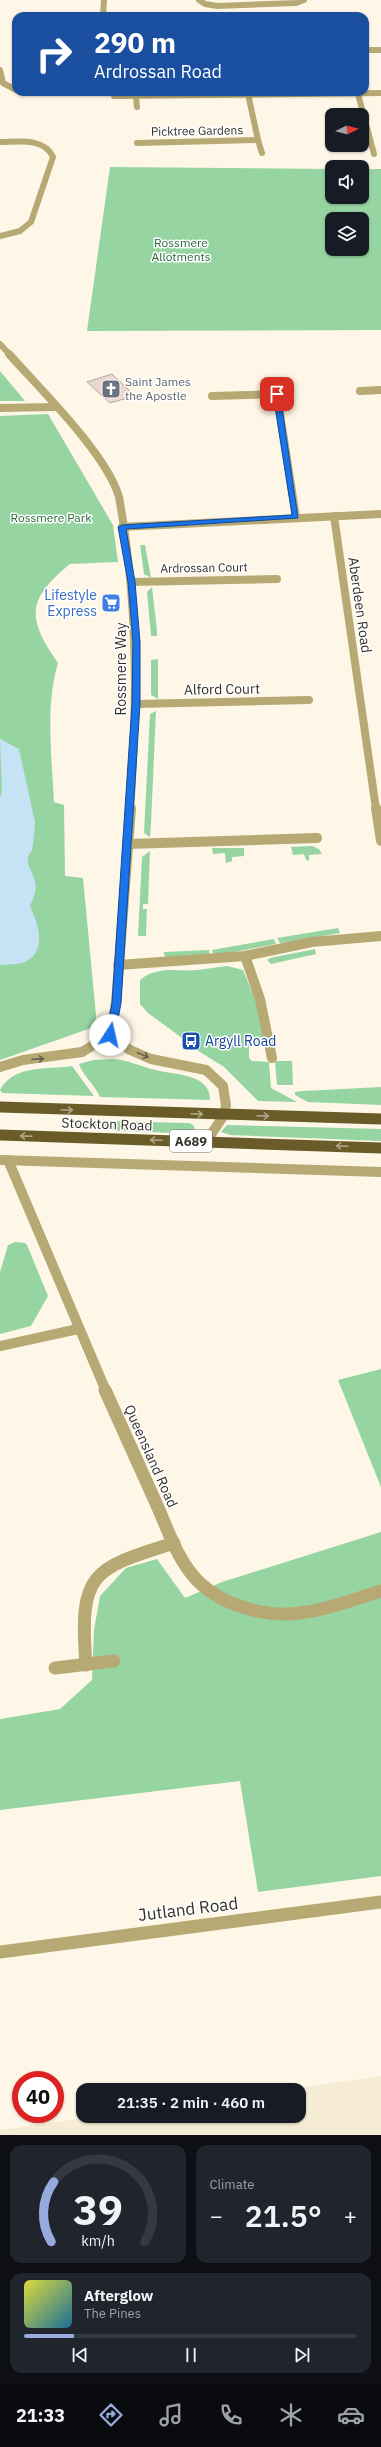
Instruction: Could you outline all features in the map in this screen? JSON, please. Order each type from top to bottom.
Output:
[{"type":"highway","name":"Stockton Road","points":[[0,1108],[381,1120]]},
{"type":"highway","name":"Stockton Road","points":[[0,1135],[381,1148]]},
{"type":"street","points":[[103,12],[104,0]]},
{"type":"street","points":[[198,0],[205,4],[217,6],[296,3],[304,0]]},
{"type":"street","points":[[369,50],[381,50]]},
{"type":"street","points":[[0,70],[3,84],[12,88]]},
{"type":"street","points":[[369,94],[381,93]]},
{"type":"street","points":[[114,96],[173,96]]},
{"type":"street","name":"Picktree Gardens","points":[[138,143],[258,140],[248,96]]},
{"type":"street","points":[[359,96],[374,154]]},
{"type":"street","points":[[136,97],[137,107]]},
{"type":"street","points":[[155,134],[155,142]]},
{"type":"street","points":[[258,140],[262,153]]},
{"type":"street","points":[[0,142],[37,144],[49,149],[53,157],[31,222],[20,231],[0,236]]},
{"type":"street","name":"Rossmere Way","points":[[0,344],[92,451],[116,488],[132,582],[136,642],[136,704],[116,1003],[110,1035]]},
{"type":"street","points":[[360,390],[381,390]]},
{"type":"street","points":[[212,396],[277,394],[296,517]]},
{"type":"street","points":[[0,408],[55,407]]},
{"type":"street","points":[[122,527],[296,517],[381,514]]},
{"type":"street","name":"Aberdeen Road","points":[[334,516],[381,841]]},
{"type":"street","name":"Ardrossan Court","points":[[132,582],[277,579]]},
{"type":"street","name":"Alford Court","points":[[136,704],[309,700]]},
{"type":"street","points":[[127,844],[317,838]]},
{"type":"street","points":[[118,965],[245,956],[312,942],[381,936]]},
{"type":"street","points":[[245,956],[260,999],[272,1058]]},
{"type":"street","points":[[0,1067],[23,1060],[82,1052],[110,1035],[130,1050],[151,1059],[188,1065],[206,1070],[223,1086],[226,1105],[224,1114],[206,1142]]},
{"type":"street","points":[[4,1160],[381,1172]]},
{"type":"street","name":"Queensland Road","points":[[4,1160],[174,1543],[187,1566],[202,1585],[218,1596],[260,1612],[280,1615],[302,1613],[381,1591]]},
{"type":"street","points":[[0,1346],[78,1329]]},
{"type":"street","points":[[86,1665],[83,1632],[88,1594],[101,1572],[122,1560],[174,1543]]},
{"type":"street","points":[[55,1668],[114,1661]]},
{"type":"street","name":"Jutland Road","points":[[0,1952],[381,1902]]},
{"type":"shaded area","points":[[381,2076],[381,2135],[0,2135],[0,2130],[50,2123],[64,2123],[64,2121],[76,2119],[76,2123],[306,2123],[306,2087]]},
{"type":"green space","name":"Rossmere Allotments","points":[[110,167],[325,169],[325,204],[369,204],[369,169],[381,169],[381,330],[87,331]]},
{"type":"green space","points":[[0,371],[25,401],[0,401]]},
{"type":"green space","name":"Rossmere Park","points":[[48,414],[113,525],[118,562],[70,564],[45,588],[39,599],[36,610],[37,621],[41,634],[58,663],[54,679],[50,714],[54,802],[64,805],[65,876],[83,878],[97,1026],[0,1060],[0,416]]},
{"type":"green space","points":[[140,545],[145,545],[151,578],[144,574]]},
{"type":"green space","points":[[152,587],[157,636],[151,636],[147,592]]},
{"type":"green space","points":[[158,659],[158,699],[151,695],[151,660]]},
{"type":"green space","points":[[156,711],[150,837],[144,833],[150,714]]},
{"type":"green space","points":[[312,846],[319,849],[322,854],[309,855],[309,861],[306,860],[304,854],[293,855],[291,847]]},
{"type":"green space","points":[[212,848],[244,848],[244,856],[232,857],[232,861],[226,863],[225,853],[213,854]]},
{"type":"green space","points":[[150,851],[148,904],[143,904],[143,909],[147,909],[146,936],[138,936],[142,857]]},
{"type":"green space","points":[[338,928],[340,933],[283,943],[280,943],[277,938]]},
{"type":"green space","points":[[274,939],[276,944],[214,956],[212,950]]},
{"type":"green space","points":[[315,949],[316,954],[271,964],[267,960],[270,958]]},
{"type":"green space","points":[[209,950],[210,956],[165,958],[164,952]]},
{"type":"green space","points":[[227,966],[243,970],[256,1001],[263,1037],[257,1038],[257,1042],[249,1045],[249,1058],[252,1061],[269,1062],[271,1088],[297,1102],[258,1101],[224,1067],[192,1047],[198,1042],[187,1034],[182,1038],[148,1013],[140,1004],[140,980],[147,975],[154,972],[168,970],[198,970]]},
{"type":"green space","points":[[112,1059],[198,1080],[209,1091],[210,1100],[100,1097],[80,1068],[79,1064],[94,1060]]},
{"type":"green space","points":[[275,1061],[292,1061],[293,1085],[277,1085]]},
{"type":"green space","points":[[72,1066],[94,1096],[2,1093],[0,1090],[6,1082],[23,1072],[42,1068]]},
{"type":"green space","points":[[381,1087],[381,1105],[308,1102],[295,1095],[295,1092],[303,1091]]},
{"type":"green space","points":[[62,1120],[188,1123],[192,1124],[195,1128],[192,1132],[186,1133],[119,1131],[81,1127],[68,1124]]},
{"type":"green space","points":[[227,1125],[381,1129],[381,1141],[230,1135],[221,1132]]},
{"type":"green space","points":[[15,1242],[25,1243],[27,1245],[48,1296],[31,1326],[0,1334],[0,1272],[8,1245]]},
{"type":"green space","points":[[381,1369],[381,1487],[338,1380]]},
{"type":"green space","points":[[381,1532],[381,1876],[258,1892],[240,1781],[0,1810],[0,1719],[60,1709],[92,1680],[94,1630],[100,1596],[126,1568],[157,1559],[185,1598],[222,1582]]},
{"type":"water","points":[[0,739],[19,749],[35,822],[32,851],[28,856],[28,861],[36,886],[30,906],[38,929],[39,944],[37,951],[25,962],[0,965],[0,798],[2,792]]},
{"type":"building","name":"Saint James the Apostle","points":[[112,374],[135,396],[110,403],[87,382]]},
{"type":"place","name":"Saint James the Apostle","points":[[111,389]]},
{"type":"place","name":"Lifestyle Express","points":[[111,603]]},
{"type":"place","name":"Argyll Road","points":[[191,1041]]},
{"type":"route","points":[[110,1035],[116,1003],[136,704],[136,642],[132,582],[122,527],[296,517],[277,394]]}]
